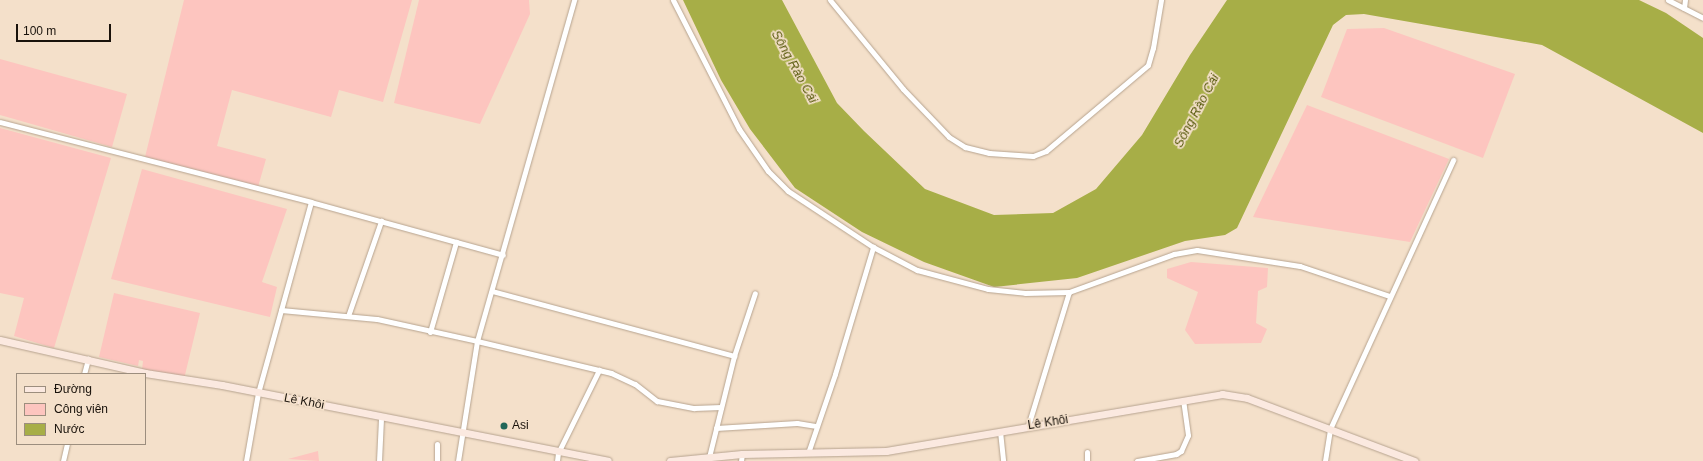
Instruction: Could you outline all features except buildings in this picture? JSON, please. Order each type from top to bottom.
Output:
[{"type":"street","points":[[458,461],[477,341],[503,255],[574,0]]},
{"type":"street","points":[[673,0],[739,129],[768,170],[788,191],[873,247],[917,270],[988,289],[1025,293],[1069,292],[1174,254],[1197,250],[1300,266],[1389,296]]},
{"type":"street","points":[[830,0],[913,100],[949,137],[965,147],[989,153],[1033,156],[1051,147],[1148,65],[1154,48],[1160,0]]},
{"type":"street","points":[[1668,0],[1703,18]]},
{"type":"street","points":[[1684,8],[1685,0]]},
{"type":"street","points":[[0,122],[311,202],[503,255]]},
{"type":"street","points":[[1325,461],[1330,429],[1389,296],[1453,160]]},
{"type":"street","points":[[246,461],[258,393],[311,202]]},
{"type":"street","points":[[348,316],[381,221]]},
{"type":"street","points":[[430,332],[456,242]]},
{"type":"street","points":[[808,453],[818,426],[873,247]]},
{"type":"street","points":[[492,290],[734,356]]},
{"type":"street","points":[[1028,426],[1069,292]]},
{"type":"street","points":[[709,457],[734,356],[755,293]]},
{"type":"street","points":[[281,310],[376,319],[430,332],[477,341],[599,370],[635,384],[657,401],[694,408],[721,407]]},
{"type":"street","name":"Lê Khôi","points":[[0,340],[145,373]]},
{"type":"street","points":[[84,373],[88,359]]},
{"type":"street","points":[[558,461],[558,453],[599,370]]},
{"type":"street","name":"Lê Khôi","points":[[146,373],[258,393],[558,453],[608,461]]},
{"type":"street","name":"Lê Khôi","points":[[670,461],[709,457],[742,458],[808,453],[886,451],[1183,400],[1234,395],[1415,461]]},
{"type":"street","points":[[1137,461],[1176,454],[1182,451],[1188,436],[1183,400]]},
{"type":"street","points":[[379,461],[381,418]]},
{"type":"street","points":[[716,428],[797,423],[818,426]]},
{"type":"street","points":[[1000,431],[1003,461]]},
{"type":"street","points":[[437,444],[437,461]]},
{"type":"street","points":[[63,461],[67,445]]},
{"type":"street","points":[[1087,452],[1088,461]]},
{"type":"green space","points":[[184,0],[412,0],[383,102],[339,90],[331,117],[232,90],[217,146],[266,159],[258,187],[145,157]]},
{"type":"green space","points":[[419,0],[529,0],[530,14],[480,124],[394,103]]},
{"type":"green space","points":[[1384,28],[1515,74],[1483,158],[1321,97],[1347,29]]},
{"type":"green space","points":[[0,59],[127,94],[112,147],[0,115]]},
{"type":"green space","points":[[1307,105],[1449,159],[1410,242],[1253,217]]},
{"type":"green space","points":[[0,128],[111,158],[54,348],[14,336],[24,298],[0,293]]},
{"type":"green space","points":[[142,169],[287,209],[262,282],[277,287],[270,317],[111,279]]},
{"type":"green space","points":[[1191,262],[1268,268],[1267,287],[1258,291],[1256,323],[1267,329],[1261,343],[1195,344],[1185,330],[1198,292],[1167,278],[1167,269]]},
{"type":"green space","points":[[114,293],[200,313],[184,379],[142,370],[143,361],[139,360],[138,366],[99,357]]},
{"type":"green space","points":[[318,451],[319,461],[288,459]]},
{"type":"water","name":"Sông Rào Cái","points":[[683,0],[782,0],[837,103],[864,131],[925,189],[994,215],[1053,213],[1096,189],[1142,135],[1190,55],[1227,0],[1639,0],[1666,13],[1703,38],[1703,133],[1542,45],[1364,14],[1346,15],[1333,25],[1237,228],[1225,235],[1185,241],[1077,278],[994,287],[924,262],[862,232],[795,188],[750,129],[721,80]]},
{"type":"place","name":"Asi","points":[[504,426]]}]
